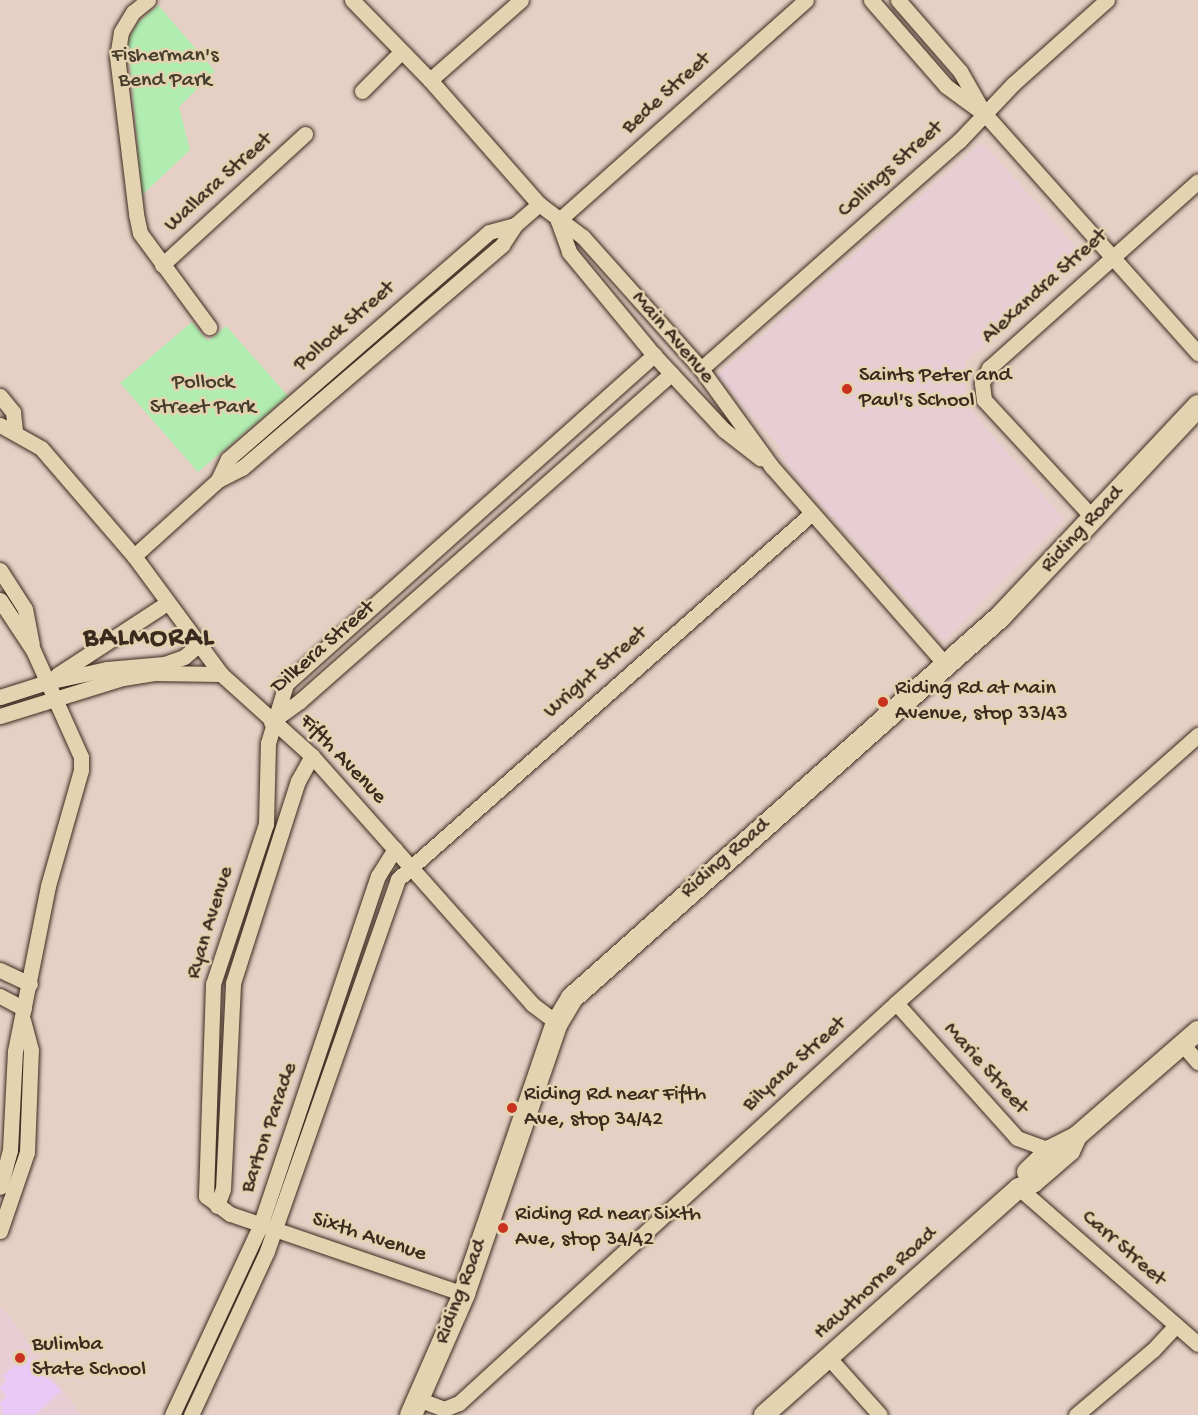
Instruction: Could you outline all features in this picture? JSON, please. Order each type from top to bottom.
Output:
[{"type":"main road","name":"Riding Road","points":[[415,1407],[464,1294],[557,1023],[572,998],[595,973],[1001,616],[1198,406]]},
{"type":"street","points":[[148,0],[133,12],[121,32],[117,56],[140,233],[209,327]]},
{"type":"street","name":"Main Avenue","points":[[352,0],[400,53],[430,80],[539,204],[558,221],[583,237],[701,369],[772,467],[946,665]]},
{"type":"street","points":[[430,80],[521,0]]},
{"type":"street","name":"Bede Street","points":[[558,221],[806,0]]},
{"type":"street","points":[[872,0],[946,86],[984,113]]},
{"type":"street","points":[[898,0],[960,71],[984,113],[1198,353]]},
{"type":"street","name":"Collings Street","points":[[701,369],[959,141],[984,113],[1107,0]]},
{"type":"street","points":[[362,91],[400,53]]},
{"type":"street","name":"Wallara Street","points":[[162,265],[305,134]]},
{"type":"street","name":"Alexandra Street","points":[[1094,519],[984,400],[982,383],[989,368],[1198,181]]},
{"type":"street","name":"Pollock Street","points":[[134,556],[218,480],[251,461],[501,245],[515,225],[539,204]]},
{"type":"street","name":"Main Avenue","points":[[558,221],[569,252],[654,355],[724,430],[772,467]]},
{"type":"street","name":"Dilkera Street","points":[[272,722],[286,684],[654,355]]},
{"type":"street","name":"Dilkera Street","points":[[272,722],[300,701],[671,374]]},
{"type":"street","points":[[0,396],[13,412],[15,431]]},
{"type":"street","name":"Fifth Avenue","points":[[0,425],[15,431],[41,448],[134,556],[197,646],[221,674],[312,756],[532,1004],[557,1023]]},
{"type":"street","name":"Wright Street","points":[[410,866],[811,514]]},
{"type":"street","points":[[0,570],[25,609],[33,650],[81,757],[81,770],[48,886],[15,1051],[10,1150],[0,1187]]},
{"type":"street","points":[[0,600],[33,650]]},
{"type":"street","points":[[46,682],[167,603]]},
{"type":"street","points":[[0,697],[46,682],[107,669],[164,663],[184,657],[197,646]]},
{"type":"street","points":[[0,716],[93,686],[156,673],[221,674]]},
{"type":"street","name":"Ryan Avenue","points":[[272,722],[266,824],[213,984],[205,1187],[206,1196],[217,1206],[223,1189],[233,983],[298,781],[312,756]]},
{"type":"street","name":"Bilyana Street","points":[[415,1407],[444,1409],[459,1403],[896,1003],[1198,735]]},
{"type":"street","name":"Barton Parade","points":[[172,1415],[267,1228],[378,876],[395,849]]},
{"type":"street","name":"Barton Parade","points":[[191,1415],[267,1228],[390,896],[398,879],[410,866]]},
{"type":"street","points":[[0,970],[30,984]]},
{"type":"street","points":[[0,996],[24,1015],[31,1050],[27,1152],[0,1231]]},
{"type":"street","name":"Marie Street","points":[[896,1003],[1022,1141],[1050,1150]]},
{"type":"street","name":"Hawthorne Road","points":[[1019,1188],[1026,1173],[1050,1150],[1077,1136],[1198,1031]]},
{"type":"street","points":[[1183,1045],[1198,1062]]},
{"type":"street","name":"Hawthorne Road","points":[[764,1415],[1019,1188],[1033,1183],[1070,1151],[1077,1136]]},
{"type":"street","name":"Carr Street","points":[[1019,1188],[1198,1344]]},
{"type":"street","points":[[217,1206],[267,1228]]},
{"type":"street","name":"Sixth Avenue","points":[[267,1228],[464,1294]]},
{"type":"street","points":[[1076,1415],[1153,1350],[1176,1325]]},
{"type":"street","points":[[829,1358],[880,1415]]},
{"type":"shaded area","name":"Saints Peter and Paul's School","points":[[982,142],[1084,256],[965,362],[965,403],[1064,519],[944,641],[788,467],[778,445],[717,375]]},
{"type":"shaded area","name":"Bulimba State School","points":[[0,1305],[23,1335],[81,1415],[0,1415]]},
{"type":"green space","name":"Fisherman's Bend Park","points":[[158,5],[215,71],[179,107],[190,150],[142,195],[128,41],[137,24]]},
{"type":"green space","name":"Pollock Street Park","points":[[192,322],[208,341],[226,326],[288,396],[198,472],[120,383]]},
{"type":"building","points":[[26,1355],[61,1391],[35,1415],[3,1415],[0,1403],[7,1396],[0,1389],[7,1379],[3,1376]]},
{"type":"place","name":"Saints Peter and Paul's School","points":[[847,389]]},
{"type":"place","name":"Riding Rd at Main Avenue, stop 33/43","points":[[883,702]]},
{"type":"place","name":"Riding Rd near Fifth Ave, stop 34/42","points":[[512,1108]]},
{"type":"place","name":"Riding Rd near Sixth Ave, stop 34/42","points":[[503,1228]]},
{"type":"place","name":"Bulimba State School","points":[[20,1358]]},
{"type":"district","name":"BALMORAL","points":[[149,639]]}]
